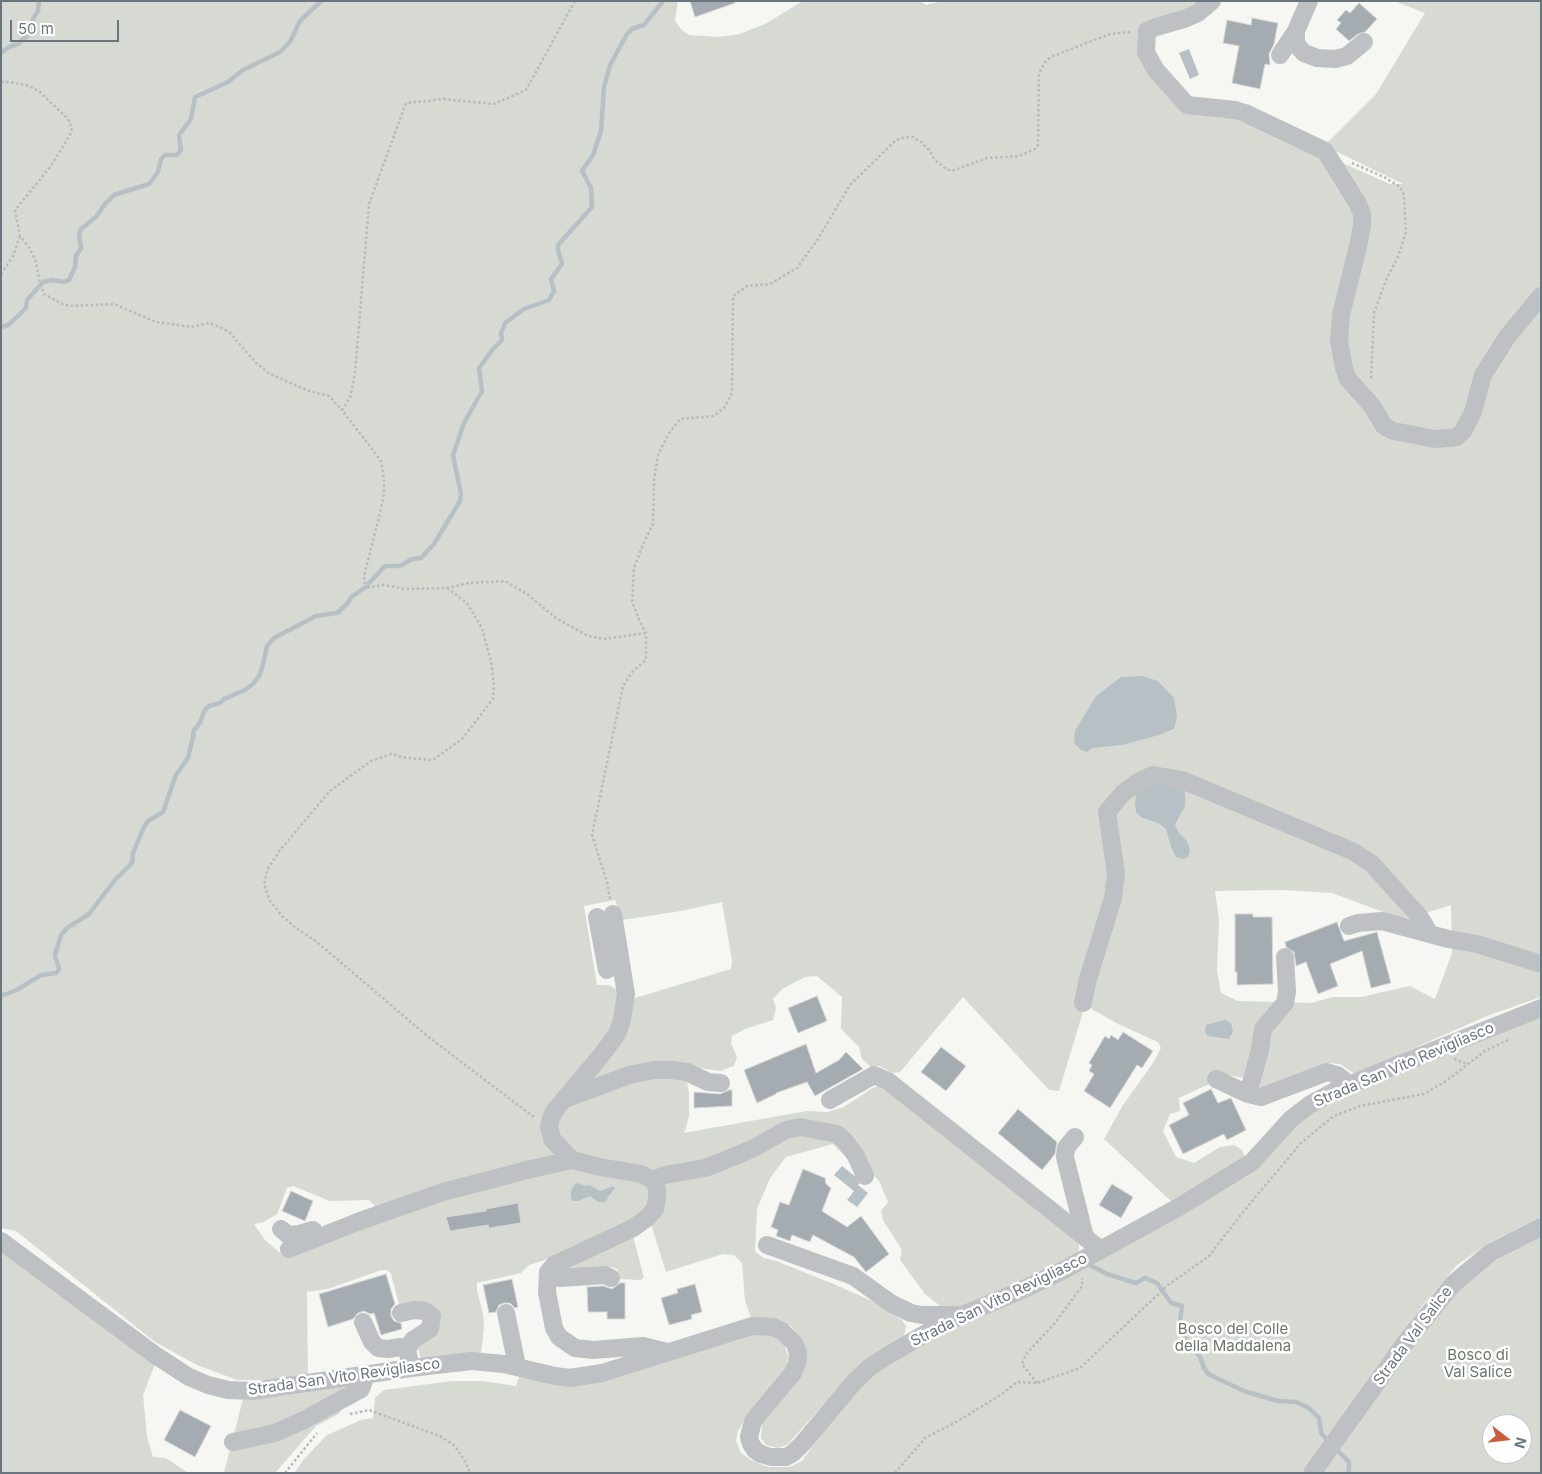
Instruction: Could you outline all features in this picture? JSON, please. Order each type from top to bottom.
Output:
[{"type":"street","points":[[1212,1],[1198,13],[1156,27],[1147,32],[1146,52],[1155,69],[1187,105],[1235,110],[1245,113],[1325,151],[1358,204],[1362,214],[1362,226],[1341,315],[1339,341],[1344,368],[1348,378],[1372,406],[1384,426],[1393,430],[1436,439],[1457,436],[1463,431],[1473,412],[1483,375],[1507,337],[1541,296]]},
{"type":"street","points":[[1280,55],[1296,31],[1309,1]]},
{"type":"street","points":[[1296,31],[1296,44],[1304,52],[1317,58],[1335,59],[1347,56],[1364,42]]},
{"type":"street","points":[[1083,1003],[1088,979],[1113,898],[1116,874],[1107,812],[1123,793],[1138,782],[1153,775],[1191,783],[1352,851],[1371,863],[1419,916],[1430,934]]},
{"type":"street","points":[[572,1160],[552,1139],[549,1127],[551,1118],[617,1034],[622,1020],[626,994],[605,916]]},
{"type":"street","points":[[605,916],[607,970]]},
{"type":"street","points":[[1349,926],[1358,923],[1382,921],[1448,939],[1477,944],[1541,964]]},
{"type":"street","points":[[1248,1094],[1260,1050],[1263,1030],[1285,1003],[1287,992],[1284,957]]},
{"type":"street","name":"Strada San Vito Revigliasco","points":[[1,1241],[139,1344],[189,1377],[208,1385],[228,1390],[253,1391],[411,1368],[471,1362],[517,1366],[570,1378],[602,1374],[752,1326],[773,1327],[789,1336],[796,1344],[798,1353],[797,1363],[793,1373],[753,1421],[749,1437],[750,1444],[760,1454],[771,1457],[786,1457],[793,1453],[855,1380],[870,1367],[935,1328],[1022,1290],[1101,1250],[1228,1178],[1252,1162],[1292,1119],[1309,1105],[1350,1085],[1541,1008]]},
{"type":"street","points":[[565,1099],[629,1075],[654,1070],[687,1072],[708,1082],[721,1083]]},
{"type":"street","points":[[1216,1079],[1248,1094],[1261,1097],[1328,1072],[1337,1075],[1350,1085]]},
{"type":"street","name":"Strada San Vito Revigliasco","points":[[830,1100],[874,1075],[888,1081],[1101,1250]]},
{"type":"street","points":[[653,1180],[665,1175],[688,1172],[713,1165],[740,1155],[786,1130],[800,1126],[837,1134],[845,1140],[856,1156],[865,1176]]},
{"type":"street","points":[[1075,1137],[1066,1148],[1065,1157],[1085,1237]]},
{"type":"street","points":[[289,1249],[360,1221],[443,1192],[531,1168],[572,1160],[641,1174],[653,1180],[657,1190],[655,1209],[647,1218],[633,1228],[554,1265],[548,1272],[547,1292],[554,1328],[559,1337],[575,1348],[593,1350],[643,1346],[668,1352]]},
{"type":"street","points":[[281,1229],[288,1234],[299,1234],[349,1220],[360,1221]]},
{"type":"street","name":"Strada Val Salice","points":[[1312,1473],[1408,1339],[1453,1284],[1490,1253],[1541,1227]]},
{"type":"street","points":[[767,1245],[853,1276],[892,1304],[911,1313],[960,1316]]},
{"type":"street","points":[[548,1272],[560,1278],[605,1275],[611,1278]]},
{"type":"street","points":[[401,1313],[414,1310],[425,1311],[432,1316],[430,1329],[414,1340],[407,1349],[411,1368]]},
{"type":"street","points":[[506,1313],[517,1366]]},
{"type":"street","points":[[363,1322],[372,1342],[378,1348],[400,1347],[407,1349]]},
{"type":"street","points":[[233,1442],[275,1433],[304,1420],[361,1389],[366,1375]]},
{"type":"path","points":[[342,410],[350,398],[355,374],[370,204],[406,103],[444,99],[494,104],[526,90],[575,1]]},
{"type":"path","points":[[605,916],[607,882],[592,835],[622,686],[633,670],[646,660],[646,633],[632,601],[634,568],[653,524],[654,480],[658,455],[668,435],[680,418],[714,416],[724,408],[732,393],[733,296],[748,286],[770,284],[798,268],[818,240],[850,185],[896,140],[906,136],[914,137],[930,151],[934,159],[946,169],[952,171],[987,158],[1019,156],[1038,145],[1039,73],[1046,61],[1053,56],[1110,34],[1142,30],[1147,32]]},
{"type":"path","points":[[1,82],[29,86],[40,92],[68,118],[72,128],[71,133],[51,166],[15,210],[20,236],[30,249],[36,262],[44,294],[62,304],[70,306],[114,304],[151,321],[192,327],[209,324],[220,327],[230,333],[256,363],[270,374],[309,391],[329,396],[381,461],[384,493],[365,572],[364,582],[369,587],[384,585],[405,589],[446,588],[469,582],[504,581],[527,594],[556,618],[588,636],[604,639],[646,633]]},
{"type":"path","points":[[1348,161],[1384,177],[1402,191],[1404,197],[1406,232],[1398,257],[1386,280],[1374,313],[1371,381]]},
{"type":"path","points":[[1,274],[13,256],[20,236]]},
{"type":"path","points":[[446,588],[467,603],[482,628],[491,662],[494,685],[493,699],[462,739],[433,760],[407,758],[391,754],[372,761],[330,791],[280,850],[268,868],[264,884],[270,900],[282,916],[296,928],[317,942],[426,1035],[483,1077],[518,1106],[549,1127]]},
{"type":"path","points":[[894,1473],[924,1438],[958,1421],[1002,1394],[1017,1382],[1037,1383],[1080,1368],[1168,1285],[1210,1256],[1243,1212],[1301,1144],[1334,1116],[1360,1106],[1424,1094],[1446,1081],[1484,1051],[1515,1037]]},
{"type":"path","points":[[1448,1056],[1468,1064]]},
{"type":"path","points":[[1037,1383],[1022,1364],[1026,1354],[1055,1323],[1082,1286],[1082,1260]]},
{"type":"path","points":[[350,1414],[369,1410],[421,1427],[440,1436],[455,1446],[470,1473]]},
{"type":"path","points":[[284,1473],[316,1433],[324,1429]]},
{"type":"green space","points":[[1,1],[678,1],[675,21],[681,29],[689,35],[719,37],[740,34],[765,24],[803,1],[920,1],[926,5],[942,1],[1205,1],[1142,27],[1158,85],[1235,115],[1390,184],[1403,184],[1323,145],[1376,94],[1425,13],[1394,1],[1541,1],[1541,997],[1487,1016],[1355,1074],[1340,1064],[1329,1063],[1262,1088],[1243,1078],[1229,1075],[1179,1098],[1180,1111],[1170,1114],[1163,1131],[1176,1157],[1194,1163],[1220,1147],[1234,1145],[1242,1150],[1246,1159],[1172,1202],[1104,1139],[1123,1105],[1153,1063],[1161,1048],[1158,1042],[1118,1024],[1085,1005],[1059,1091],[1049,1090],[963,997],[900,1072],[893,1073],[879,1066],[871,1067],[862,1059],[859,1047],[841,1029],[842,997],[817,976],[805,977],[782,989],[773,999],[776,1008],[773,1020],[745,1029],[732,1036],[731,1043],[737,1058],[734,1066],[720,1071],[700,1068],[686,1078],[689,1093],[689,1116],[683,1133],[807,1111],[827,1112],[844,1107],[878,1086],[888,1088],[1079,1241],[1079,1248],[1077,1256],[958,1310],[944,1309],[925,1294],[900,1260],[902,1250],[883,1220],[881,1211],[888,1202],[879,1181],[869,1169],[843,1154],[833,1144],[786,1157],[770,1178],[757,1209],[755,1252],[764,1258],[836,1285],[874,1302],[902,1320],[906,1326],[904,1336],[870,1357],[850,1375],[787,1445],[778,1448],[766,1445],[761,1438],[762,1423],[781,1400],[806,1358],[804,1341],[790,1325],[771,1319],[752,1321],[745,1300],[742,1263],[734,1255],[723,1254],[666,1272],[651,1224],[665,1182],[657,1172],[577,1154],[559,1137],[557,1128],[560,1116],[635,998],[731,969],[732,961],[722,902],[681,911],[622,920],[615,900],[584,906],[597,985],[609,985],[619,991],[612,1029],[541,1128],[543,1140],[558,1156],[376,1207],[369,1200],[330,1201],[293,1186],[287,1188],[277,1214],[264,1222],[254,1224],[265,1240],[280,1253],[293,1253],[395,1212],[567,1167],[640,1180],[645,1185],[649,1194],[649,1205],[642,1215],[563,1253],[529,1265],[521,1273],[477,1283],[484,1327],[481,1354],[421,1360],[417,1344],[436,1322],[400,1308],[391,1274],[387,1270],[381,1270],[328,1289],[307,1292],[308,1375],[270,1380],[237,1380],[197,1365],[155,1342],[16,1231],[1,1228]],"holes":[[[1284,890],[1332,893],[1397,917],[1409,918],[1451,905],[1452,953],[1435,999],[1410,986],[1361,997],[1333,997],[1311,1003],[1238,1001],[1221,993],[1217,971],[1219,920],[1215,891]]]},
{"type":"green space","name":"Bosco del Colle della Maddalena","points":[[1541,1016],[1541,1217],[1489,1243],[1457,1265],[1423,1305],[1301,1473],[294,1473],[304,1459],[327,1435],[361,1420],[373,1418],[375,1398],[384,1390],[452,1381],[483,1381],[516,1386],[519,1377],[549,1380],[749,1334],[776,1335],[784,1345],[788,1356],[786,1369],[747,1415],[738,1431],[736,1441],[741,1453],[751,1460],[768,1467],[790,1467],[802,1461],[826,1427],[866,1381],[884,1366],[934,1336],[1053,1282],[1293,1127],[1326,1102]]},
{"type":"green space","points":[[633,1236],[644,1278],[640,1280],[620,1279],[617,1269],[612,1267],[566,1273],[566,1266]]},
{"type":"green space","name":"Bosco di Val Salice","points":[[1541,1236],[1541,1473],[1321,1473],[1443,1305],[1480,1269]]},
{"type":"green space","points":[[1,1252],[155,1364],[143,1395],[147,1436],[153,1457],[166,1458],[188,1473],[1,1473]]},
{"type":"green space","points":[[342,1386],[347,1392],[346,1405],[337,1415],[316,1426],[275,1473],[224,1473],[243,1399],[253,1400]]},
{"type":"shaded area","points":[[1189,49],[1199,75],[1190,79],[1179,53]]},
{"type":"shaded area","points":[[1142,676],[1158,681],[1174,698],[1177,717],[1174,729],[1122,745],[1093,748],[1087,752],[1081,750],[1074,743],[1075,731],[1096,696],[1121,677]]},
{"type":"shaded area","points":[[1156,784],[1170,785],[1185,791],[1185,806],[1175,825],[1179,833],[1187,841],[1190,851],[1188,857],[1183,859],[1176,857],[1166,829],[1160,824],[1141,817],[1136,812],[1136,795],[1146,786]]},
{"type":"shaded area","points":[[1225,1020],[1231,1023],[1233,1032],[1229,1039],[1208,1036],[1205,1032],[1206,1025]]},
{"type":"shaded area","points":[[842,1166],[861,1181],[858,1185],[868,1193],[857,1207],[847,1200],[854,1191],[834,1175]]},
{"type":"shaded area","points":[[578,1183],[586,1186],[589,1185],[600,1191],[613,1186],[615,1188],[605,1202],[598,1202],[590,1196],[573,1201],[571,1191],[574,1185]]},
{"type":"building","points":[[690,1],[734,1],[735,3],[695,17]]},
{"type":"building","points":[[1359,3],[1377,19],[1365,32],[1358,34],[1349,41],[1336,29],[1341,23],[1337,20],[1346,10],[1350,13]]},
{"type":"building","points":[[1252,18],[1278,23],[1274,44],[1269,54],[1270,65],[1265,64],[1260,89],[1232,83],[1239,46],[1223,43],[1227,20],[1251,25]]},
{"type":"building","points":[[1235,914],[1253,914],[1253,917],[1272,917],[1273,984],[1237,985],[1237,972],[1235,972]]},
{"type":"building","points":[[1337,922],[1344,941],[1377,932],[1391,983],[1371,988],[1362,951],[1330,964],[1338,986],[1318,994],[1306,962],[1296,966],[1294,952],[1286,947],[1285,942]]},
{"type":"building","points":[[817,996],[827,1021],[798,1033],[788,1008]]},
{"type":"building","points":[[1123,1032],[1153,1051],[1142,1068],[1137,1065],[1110,1108],[1084,1091],[1094,1074],[1089,1071],[1092,1065],[1089,1063],[1105,1036],[1109,1039],[1111,1035],[1118,1040]]},
{"type":"building","points":[[806,1044],[816,1073],[839,1060],[846,1052],[863,1069],[815,1096],[807,1082],[776,1093],[757,1103],[744,1070]]},
{"type":"building","points":[[941,1047],[966,1066],[946,1091],[921,1072]]},
{"type":"building","points":[[1211,1089],[1218,1103],[1231,1098],[1246,1130],[1227,1140],[1224,1134],[1183,1154],[1169,1125],[1189,1115],[1183,1103]]},
{"type":"building","points":[[732,1090],[732,1106],[694,1108],[694,1092],[720,1094]]},
{"type":"building","points":[[1018,1109],[1057,1142],[1055,1154],[1042,1170],[998,1133]]},
{"type":"building","points":[[803,1169],[825,1178],[826,1184],[831,1188],[822,1211],[847,1227],[861,1216],[889,1254],[866,1272],[854,1257],[813,1235],[810,1242],[792,1235],[790,1241],[776,1236],[778,1230],[771,1227],[780,1202],[789,1205]]},
{"type":"building","points":[[1112,1184],[1133,1197],[1121,1218],[1099,1205]]},
{"type":"building","points":[[291,1191],[313,1201],[305,1221],[282,1211]]},
{"type":"building","points":[[518,1203],[521,1223],[489,1228],[488,1225],[450,1231],[446,1217],[486,1211],[486,1209]]},
{"type":"building","points":[[386,1274],[395,1304],[391,1309],[391,1316],[394,1321],[401,1323],[402,1329],[381,1335],[374,1313],[370,1314],[364,1311],[358,1313],[353,1319],[328,1327],[319,1294]]},
{"type":"building","points":[[512,1279],[518,1307],[515,1308],[510,1303],[504,1303],[499,1305],[496,1312],[489,1313],[483,1285]]},
{"type":"building","points":[[620,1283],[625,1283],[625,1319],[607,1319],[607,1312],[588,1312],[587,1287],[603,1286],[612,1289]]},
{"type":"building","points":[[695,1284],[702,1312],[691,1315],[692,1319],[669,1325],[661,1298],[678,1293],[677,1289]]},
{"type":"building","points":[[180,1410],[211,1426],[195,1457],[164,1440]]},
{"type":"waterway","points":[[1,53],[9,47],[18,44],[28,35],[33,19],[38,11],[39,1]]},
{"type":"waterway","points":[[1,327],[8,325],[26,308],[27,300],[43,282],[53,280],[64,282],[69,280],[75,267],[76,256],[81,248],[79,234],[81,229],[96,217],[114,195],[149,184],[158,172],[161,159],[165,155],[177,155],[181,150],[179,135],[191,119],[195,97],[228,82],[243,70],[280,52],[290,42],[300,21],[321,1]]},
{"type":"waterway","points":[[369,583],[385,566],[400,566],[412,559],[421,558],[434,544],[460,501],[461,494],[453,455],[464,423],[482,391],[479,368],[502,340],[501,333],[505,323],[524,309],[549,300],[554,291],[551,279],[562,264],[558,245],[592,207],[591,188],[582,171],[593,155],[601,131],[604,87],[610,65],[627,34],[632,29],[644,25],[663,1]]},
{"type":"waterway","points":[[1,995],[17,990],[41,975],[56,973],[59,969],[55,955],[61,935],[67,928],[89,914],[115,880],[132,863],[133,853],[144,827],[148,821],[163,812],[176,775],[188,758],[194,730],[200,723],[204,711],[209,706],[220,703],[253,684],[259,676],[267,646],[274,638],[316,616],[337,613],[348,603],[351,597],[366,587]]},
{"type":"waterway","points":[[1090,1265],[1107,1274],[1136,1283],[1145,1278],[1157,1283],[1171,1303],[1182,1306],[1180,1321],[1182,1334],[1200,1357],[1208,1374],[1244,1391],[1278,1401],[1296,1402],[1309,1408],[1319,1418],[1321,1433],[1329,1442]]},
{"type":"waterway","points":[[1334,1447],[1349,1462],[1348,1473]]}]
